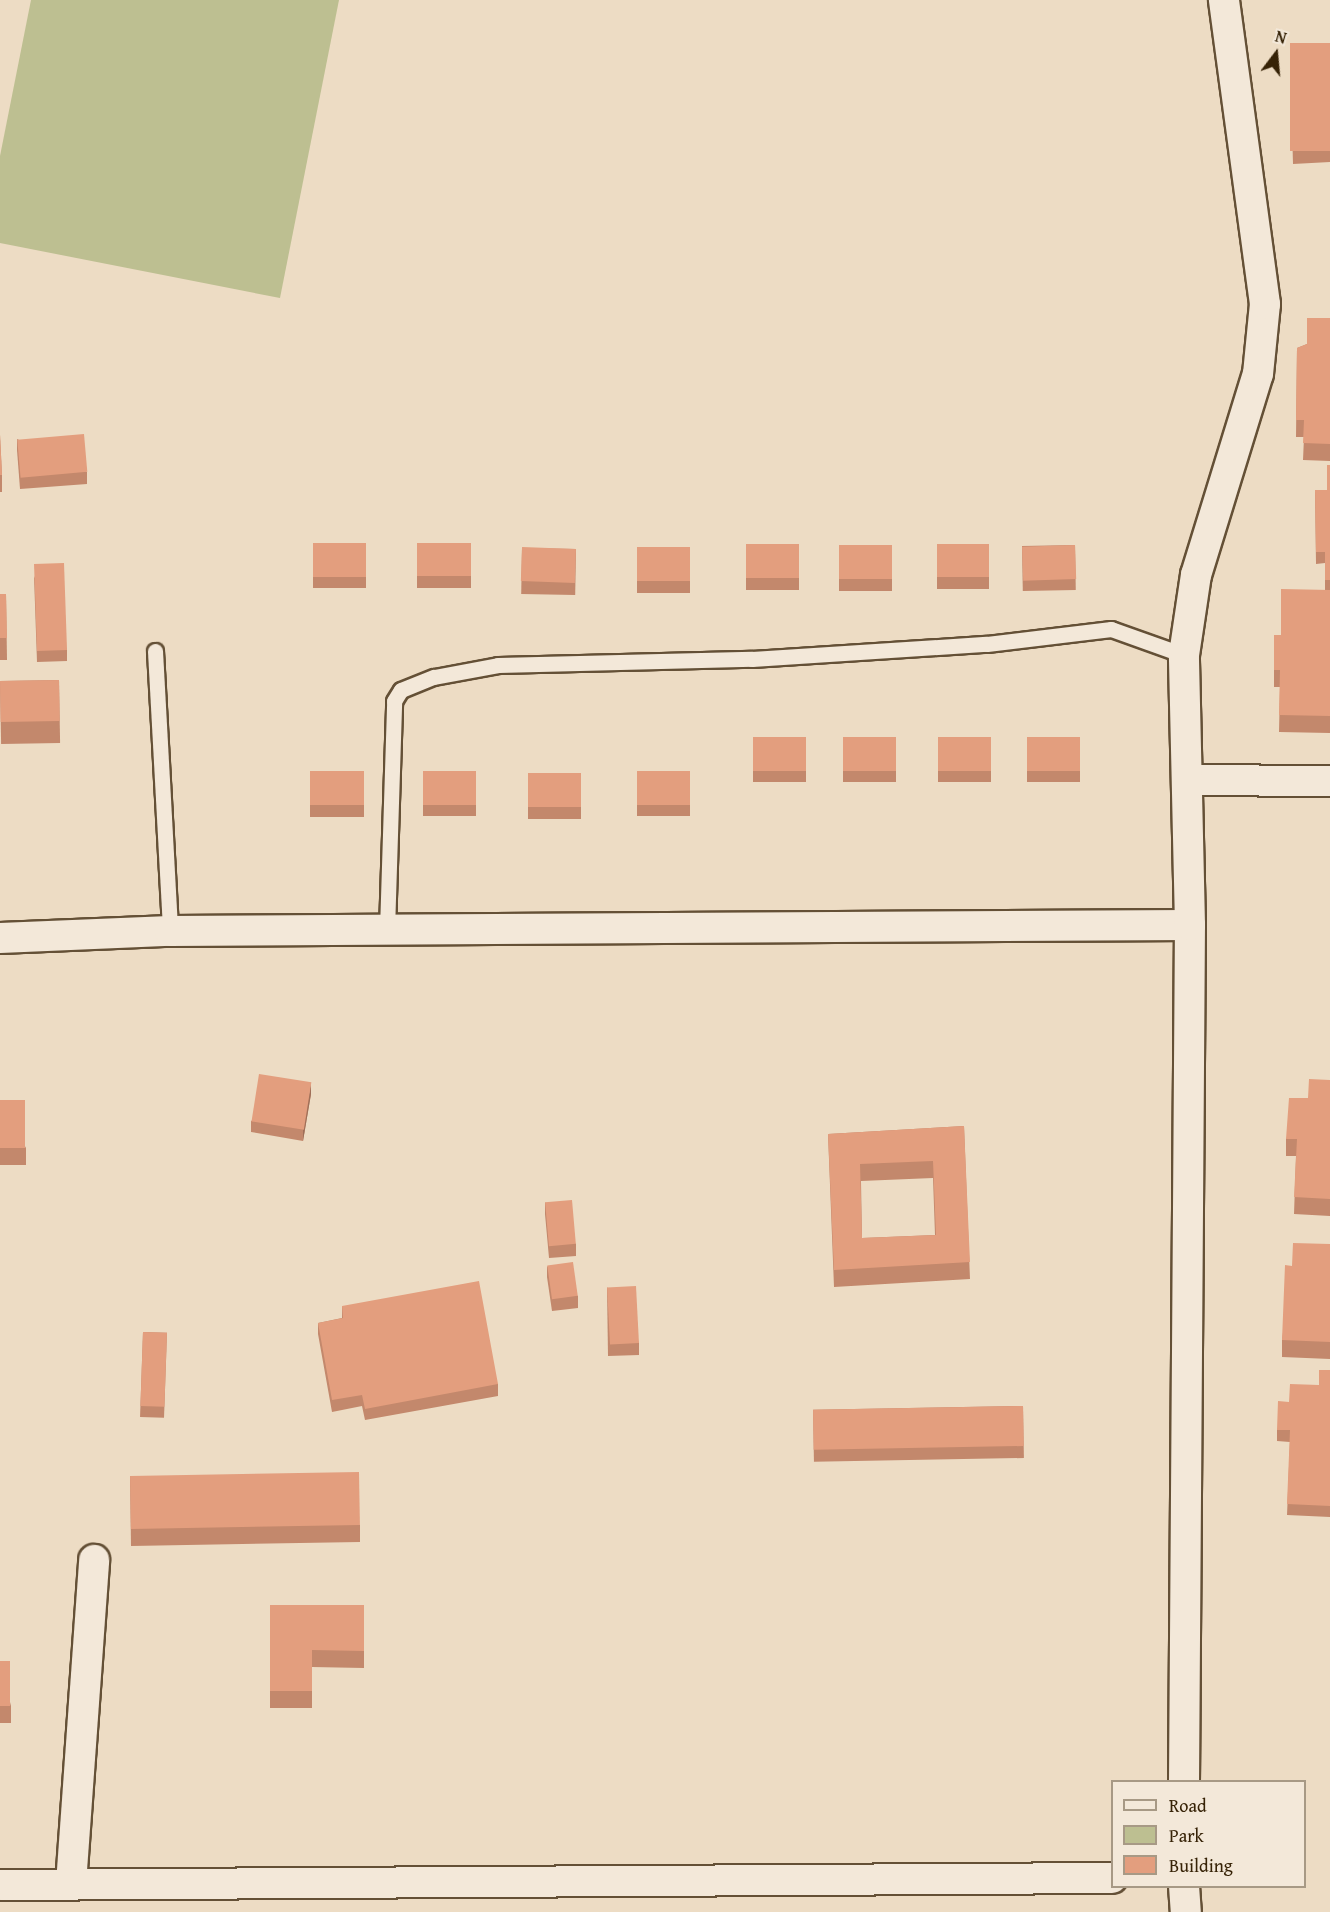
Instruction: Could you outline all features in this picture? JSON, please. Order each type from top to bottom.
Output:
[{"type":"street","points":[[1184,1780],[1190,925],[1184,655],[1196,575],[1258,374],[1264,304],[1224,0]]},
{"type":"street","points":[[1187,780],[1330,781]]},
{"type":"street","points":[[0,938],[170,932],[1190,925]]},
{"type":"street","points":[[71,1884],[94,1560]]},
{"type":"street","points":[[0,1885],[1111,1878]]},
{"type":"street","points":[[1184,1888],[1185,1912]]},
{"type":"lane","points":[[387,930],[394,701],[401,690],[434,676],[498,665],[752,659],[987,644],[1110,629],[1184,655]]},
{"type":"lane","points":[[154,651],[170,932]]},
{"type":"green space","points":[[31,0],[339,0],[280,298],[0,243],[0,156]]},
{"type":"building","points":[[1290,43],[1330,43],[1330,151],[1290,151]]},
{"type":"building","points":[[1307,318],[1330,318],[1330,444],[1303,443],[1304,420],[1296,420],[1297,348],[1307,344]]},
{"type":"building","points":[[84,434],[87,472],[21,478],[17,440]]},
{"type":"building","points":[[0,435],[2,475],[0,475]]},
{"type":"building","points":[[1327,465],[1330,465],[1330,580],[1325,580],[1325,552],[1316,552],[1315,490],[1327,490]]},
{"type":"building","points":[[313,543],[366,543],[366,577],[313,577]]},
{"type":"building","points":[[417,543],[471,543],[471,576],[417,576]]},
{"type":"building","points":[[746,544],[799,544],[799,578],[746,578]]},
{"type":"building","points":[[937,544],[989,544],[989,577],[937,577]]},
{"type":"building","points":[[839,545],[892,545],[892,579],[839,579]]},
{"type":"building","points":[[1075,545],[1076,579],[1023,581],[1022,547]]},
{"type":"building","points":[[522,547],[576,549],[575,583],[521,581]]},
{"type":"building","points":[[637,547],[690,547],[690,581],[637,581]]},
{"type":"building","points":[[64,563],[67,650],[37,651],[34,564]]},
{"type":"building","points":[[1281,589],[1330,590],[1330,716],[1279,715],[1280,670],[1274,670],[1274,635],[1281,635]]},
{"type":"building","points":[[0,594],[6,594],[7,638],[0,638]]},
{"type":"building","points":[[59,680],[60,721],[1,722],[0,681]]},
{"type":"building","points":[[753,737],[806,737],[806,771],[753,771]]},
{"type":"building","points":[[843,737],[896,737],[896,771],[843,771]]},
{"type":"building","points":[[938,737],[991,737],[991,771],[938,771]]},
{"type":"building","points":[[1027,737],[1080,737],[1080,771],[1027,771]]},
{"type":"building","points":[[310,771],[364,771],[364,805],[310,805]]},
{"type":"building","points":[[423,771],[476,771],[476,805],[423,805]]},
{"type":"building","points":[[637,771],[690,771],[690,805],[637,805]]},
{"type":"building","points":[[528,773],[581,773],[581,807],[528,807]]},
{"type":"building","points":[[259,1074],[311,1082],[304,1130],[251,1121]]},
{"type":"building","points":[[1309,1079],[1330,1080],[1330,1199],[1294,1197],[1297,1139],[1286,1139],[1289,1098],[1308,1098]]},
{"type":"building","points":[[0,1100],[25,1100],[25,1148],[0,1148]]},
{"type":"building","points":[[964,1126],[970,1262],[834,1270],[828,1134]],"holes":[[[933,1161],[936,1235],[862,1238],[860,1164]]]},
{"type":"building","points":[[572,1200],[576,1244],[549,1246],[545,1202]]},
{"type":"building","points":[[1293,1243],[1330,1244],[1330,1342],[1282,1340],[1285,1265],[1292,1266]]},
{"type":"building","points":[[573,1262],[578,1296],[552,1299],[547,1266]]},
{"type":"building","points":[[479,1281],[498,1384],[365,1409],[362,1395],[332,1400],[318,1323],[343,1318],[342,1306]]},
{"type":"building","points":[[636,1286],[639,1343],[610,1344],[607,1288]]},
{"type":"building","points":[[143,1332],[167,1333],[164,1407],[140,1406]]},
{"type":"building","points":[[1319,1370],[1330,1370],[1330,1506],[1287,1504],[1290,1430],[1277,1430],[1278,1401],[1289,1402],[1290,1384],[1319,1385]]},
{"type":"building","points":[[1023,1406],[1024,1446],[814,1450],[813,1410]]},
{"type":"building","points":[[359,1472],[360,1525],[131,1529],[130,1476]]},
{"type":"building","points":[[270,1605],[364,1605],[364,1651],[312,1650],[312,1691],[270,1691]]},
{"type":"building","points":[[0,1661],[10,1661],[10,1706],[0,1706]]}]
